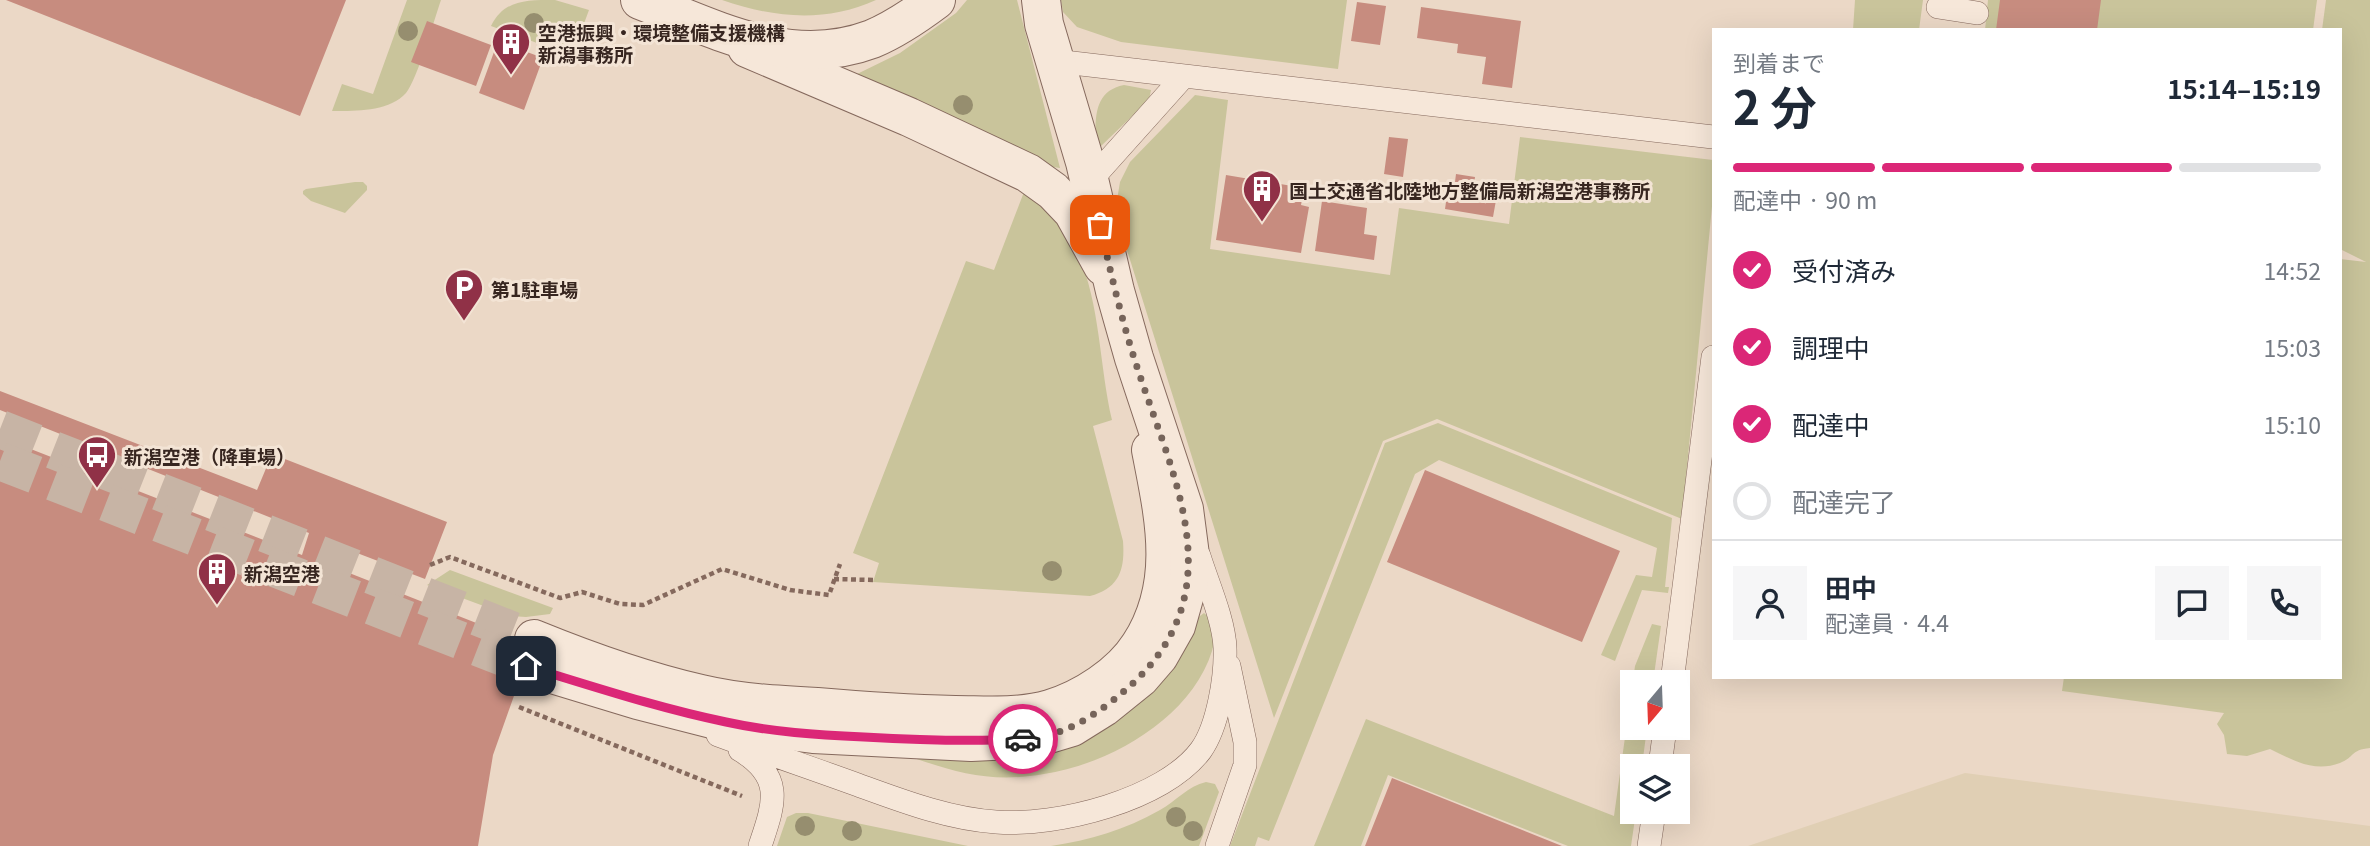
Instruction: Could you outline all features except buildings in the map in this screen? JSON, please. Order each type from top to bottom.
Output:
[{"type":"street","points":[[638,0],[750,42],[809,52],[871,39],[906,22],[936,0]]},
{"type":"street","points":[[638,0],[909,117],[1028,173],[1053,191],[1073,212],[1091,241],[1115,291]]},
{"type":"street","points":[[530,652],[638,700],[728,723],[813,734],[971,742],[1032,739],[1072,727],[1104,708],[1140,678],[1159,656],[1176,626],[1189,580],[1190,555],[1184,509],[1134,358],[1115,291],[1090,181],[1044,24],[1041,0]]},
{"type":"street","points":[[530,652],[592,662],[699,694],[737,701],[906,714],[1009,715],[1049,709],[1076,699],[1115,673],[1139,646],[1153,619],[1163,589],[1167,551],[1164,514],[1134,358]]},
{"type":"lane","points":[[1938,7],[1977,14]]},
{"type":"lane","points":[[1055,61],[1712,137]]},
{"type":"lane","points":[[1090,181],[1184,76]]},
{"type":"lane","points":[[1674,670],[1712,365]]},
{"type":"lane","points":[[1184,509],[1220,621],[1245,741],[1245,765],[1217,846]]},
{"type":"lane","points":[[530,652],[711,733],[921,807],[997,822],[1062,818],[1099,809],[1152,789],[1190,762],[1210,734],[1220,700],[1225,646]]},
{"type":"lane","points":[[711,733],[756,759],[768,773],[774,796],[760,846]]},
{"type":"lane","points":[[1649,846],[1652,824]]},
{"type":"path","points":[[430,565],[450,556],[560,598],[582,592],[633,606],[643,605],[722,569],[804,593],[830,595],[840,564]]},
{"type":"path","points":[[834,579],[873,580]]},
{"type":"path","points":[[512,704],[731,791],[750,802]]},
{"type":"shaded area","points":[[407,0],[441,0],[420,63],[406,93],[391,104],[381,107],[332,111],[342,84],[373,94]]},
{"type":"shaded area","points":[[534,0],[555,0],[589,10],[572,56],[491,26],[496,17],[509,6]]},
{"type":"shaded area","points":[[722,0],[876,0],[838,12],[799,15],[761,11]]},
{"type":"shaded area","points":[[967,0],[1017,0],[1060,168],[855,75],[900,53],[956,13]]},
{"type":"shaded area","points":[[1061,0],[1347,0],[1338,69],[1121,42],[1077,27],[1063,12]]},
{"type":"shaded area","points":[[1855,0],[1923,0],[1919,28],[1853,28]]},
{"type":"shaded area","points":[[1988,0],[2317,0],[2313,28],[1985,28]]},
{"type":"shaded area","points":[[2326,0],[2370,0],[2370,748],[2359,750],[2340,763],[2321,767],[2304,764],[2270,749],[2247,756],[2227,754],[2224,735],[2217,724],[2224,713],[2062,691],[2064,679],[2342,679],[2342,259],[2366,262],[2342,250],[2342,28],[2322,28]]},
{"type":"shaded area","points":[[1124,85],[1151,90],[1149,100],[1101,146],[1096,146],[1096,117],[1101,100],[1106,93]]},
{"type":"shaded area","points":[[1195,95],[1228,100],[1210,249],[1390,275],[1399,208],[1509,224],[1520,137],[1712,160],[1712,206],[1682,519],[1437,419],[1383,441],[1274,718],[1115,212],[1120,182],[1130,162]]},
{"type":"shaded area","points":[[363,182],[367,190],[345,213],[311,201],[303,194],[306,189]]},
{"type":"shaded area","points":[[1024,192],[1051,212],[1070,237],[1089,287],[1112,420],[1093,426],[1123,541],[1121,569],[1108,588],[1090,596],[873,582],[879,563],[853,553],[966,261],[994,270]]},
{"type":"shaded area","points":[[1438,423],[1672,518],[1665,587],[1669,587],[1668,593],[1642,590],[1615,661],[1601,655],[1636,575],[1652,577],[1657,548],[1439,460],[1415,474],[1269,841],[1258,837],[1255,846],[1230,846],[1385,443]]},
{"type":"shaded area","points":[[450,570],[553,608],[550,614],[511,616],[427,585]]},
{"type":"shaded area","points":[[1204,613],[1214,630],[1212,651],[1201,675],[1186,697],[1167,717],[1145,734],[1095,760],[1044,774],[1005,777],[970,774],[899,753],[970,753]]},
{"type":"shaded area","points":[[1652,624],[1661,626],[1655,670],[1634,670]]},
{"type":"shaded area","points":[[1366,719],[1614,816],[1620,773],[1620,824],[1634,824],[1631,846],[1568,846],[1388,775],[1361,846],[1314,846]]},
{"type":"shaded area","points":[[1625,740],[1645,740],[1644,754],[1623,754]]},
{"type":"shaded area","points":[[1965,773],[2370,826],[2370,846],[1748,846]]},
{"type":"shaded area","points":[[1206,782],[1215,784],[1219,792],[1199,846],[1051,846],[1120,829],[1160,810],[1193,787]]},
{"type":"shaded area","points":[[796,813],[808,813],[968,846],[777,846],[787,817]]},
{"type":"tunnel","points":[[0,429],[534,639]]},
{"type":"tunnel","points":[[0,461],[526,666]]},
{"type":"way so far","points":[[1023,739],[1032,739],[1072,727],[1104,708],[1140,678],[1159,656],[1176,626],[1189,580],[1190,555],[1184,509],[1134,358],[1100,225]]},
{"type":"place","name":"空港振興・環境整備支援機構 新潟事務所","points":[[511,76]]},
{"type":"place","name":"国土交通省北陸地方整備局新潟空港事務所","points":[[1262,223]]},
{"type":"place","name":"第1駐車場","points":[[464,322]]},
{"type":"place","name":"新潟空港（降車場）","points":[[97,489]]},
{"type":"place","name":"新潟空港","points":[[217,606]]},
{"type":"route","points":[[526,666],[638,700],[728,723],[813,734],[912,740],[971,742],[1023,739]]}]
